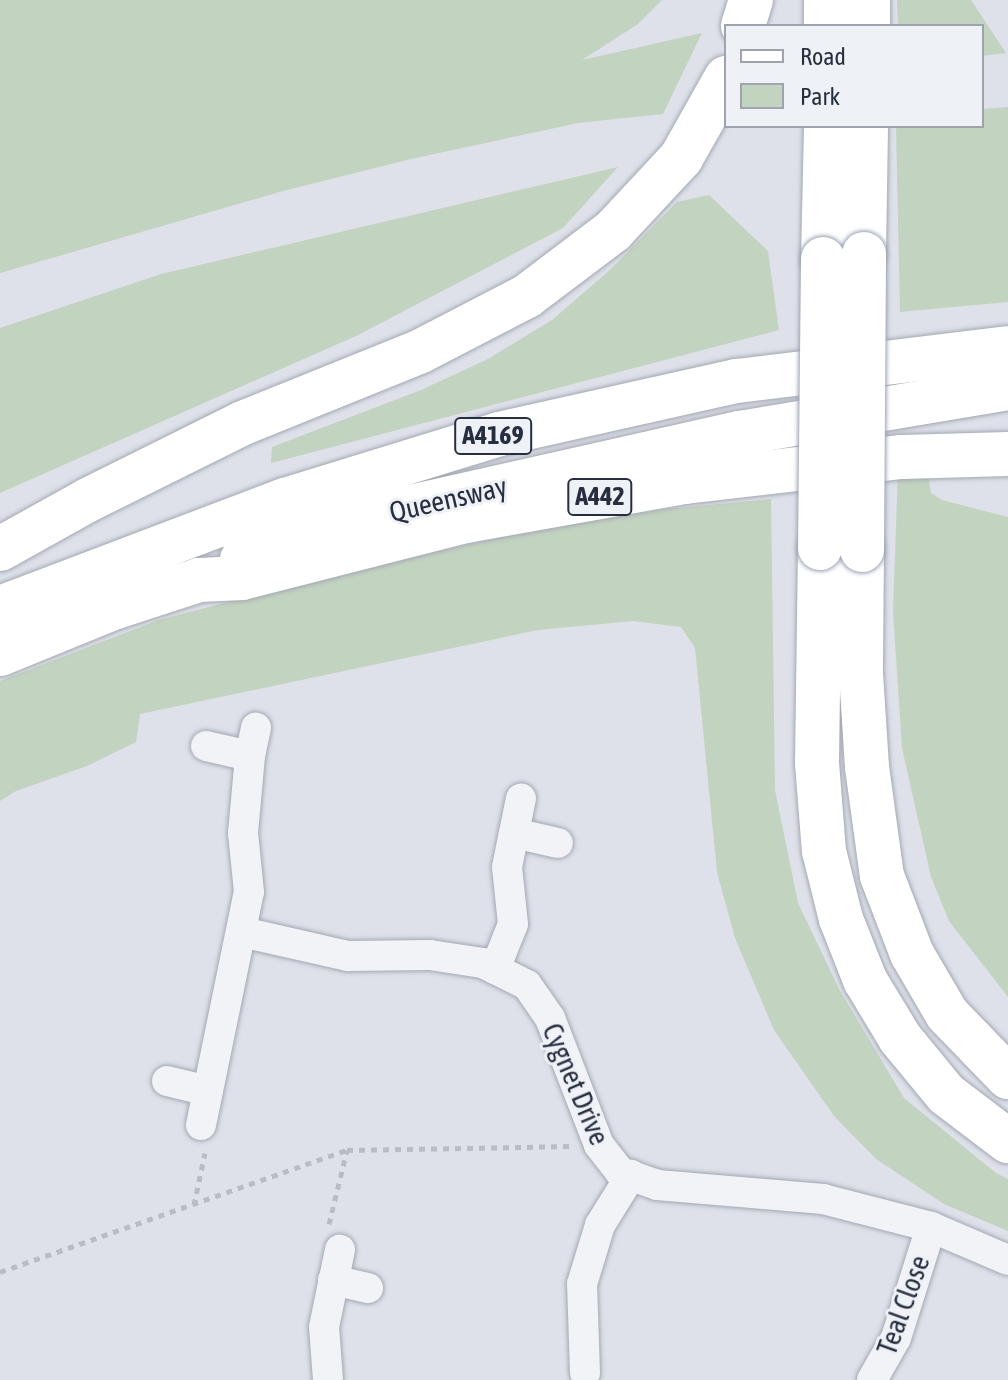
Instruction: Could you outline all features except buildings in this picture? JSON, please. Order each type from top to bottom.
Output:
[{"type":"main road","points":[[744,24],[751,0]]},
{"type":"main road","points":[[826,0],[826,24]]},
{"type":"main road","points":[[868,0],[868,24]]},
{"type":"main road","points":[[0,549],[243,423],[421,351],[527,296],[613,231],[681,158],[724,82]]},
{"type":"main road","points":[[846,137],[841,549],[817,763],[824,851],[841,919],[865,980],[900,1038],[946,1094],[1008,1141]]},
{"type":"main road","name":"Queensway","points":[[0,608],[285,500],[499,434],[737,381],[1008,348]]},
{"type":"main road","name":"Queensway","points":[[0,654],[116,607],[199,580],[237,561],[384,513],[740,433],[1008,388]]},
{"type":"main road","name":"A442","points":[[199,580],[242,578],[466,521],[685,482],[902,457],[1008,454]]},
{"type":"main road","points":[[841,549],[861,674],[867,767],[882,876],[912,954],[947,1014],[1008,1077]]},
{"type":"street","points":[[201,1125],[249,892],[243,833],[253,742],[206,746]]},
{"type":"street","points":[[495,969],[513,924],[507,867],[521,798]]},
{"type":"street","points":[[514,833],[558,843]]},
{"type":"street","name":"Cygnet Drive","points":[[242,932],[348,956],[430,955],[483,963],[527,985],[550,1018],[599,1145],[620,1172],[657,1185],[823,1199],[931,1227],[1008,1260]]},
{"type":"street","points":[[167,1081],[208,1091]]},
{"type":"street","points":[[585,1373],[582,1284],[600,1225],[631,1175]]},
{"type":"street","name":"Teal Close","points":[[872,1380],[896,1338],[931,1227]]},
{"type":"street","points":[[328,1380],[324,1327],[340,1250]]},
{"type":"street","points":[[333,1280],[368,1288]]},
{"type":"path","points":[[194,1205],[207,1144],[201,1125]]},
{"type":"path","points":[[0,1272],[347,1150],[599,1145]]},
{"type":"path","points":[[340,1250],[328,1227],[347,1150]]},
{"type":"green space","points":[[0,0],[662,0],[638,24],[582,60],[702,33],[663,114],[578,123],[411,159],[283,191],[0,273]]},
{"type":"green space","points":[[897,0],[971,0],[1006,53],[984,56],[984,24],[898,24]]},
{"type":"green space","points":[[1008,107],[1008,302],[900,312],[896,128],[984,128],[984,109]]},
{"type":"green space","points":[[618,167],[563,228],[356,336],[0,493],[0,328],[161,274]]},
{"type":"green space","points":[[709,195],[768,251],[779,330],[271,463],[272,447],[421,390],[488,359],[552,320],[611,269],[677,202]]},
{"type":"green space","points":[[927,467],[931,493],[942,500],[1008,517],[1008,997],[949,921],[931,877],[902,748],[893,612],[898,470]]},
{"type":"green space","points":[[771,499],[775,790],[798,903],[839,989],[904,1098],[996,1173],[1008,1179],[1008,1231],[944,1204],[876,1159],[834,1116],[774,1030],[735,938],[717,872],[695,648],[681,627],[633,621],[538,630],[140,714],[136,742],[87,766],[16,791],[0,801],[0,681],[159,620],[301,583],[592,516]]}]
